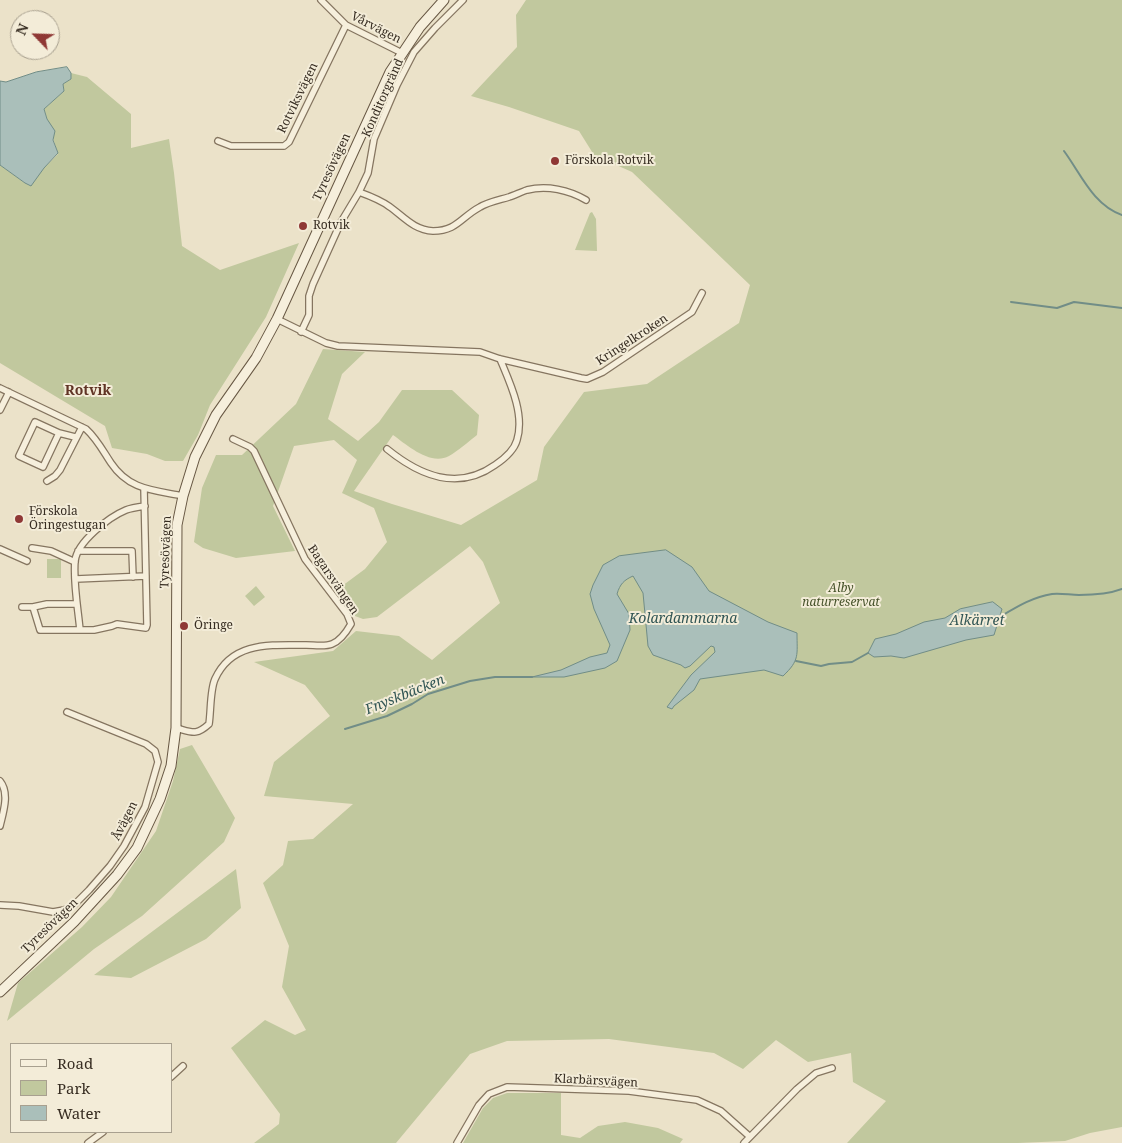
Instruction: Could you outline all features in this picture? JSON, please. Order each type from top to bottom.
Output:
[{"type":"main road","name":"Tyresövägen","points":[[0,992],[74,922],[117,874],[137,848],[148,826],[160,799],[171,766],[176,728],[178,525],[182,496],[195,457],[216,415],[256,358],[277,319],[390,72],[420,27],[444,0]]},
{"type":"main road","name":"Tyresövägen","points":[[0,986],[23,970]]},
{"type":"street","name":"Vårvägen","points":[[321,0],[346,25],[402,53]]},
{"type":"street","name":"Konditorgränd","points":[[301,332],[309,315],[313,284],[341,222],[368,173],[374,139],[396,85],[414,52],[464,0]]},
{"type":"street","name":"Rotviksvägen","points":[[218,141],[231,146],[284,146],[288,142],[346,25]]},
{"type":"street","points":[[359,192],[390,207],[407,222],[416,227],[434,231],[446,230],[455,226],[480,206],[526,190],[541,188],[562,190],[575,193],[586,200]]},
{"type":"street","name":"Kringelkroken","points":[[277,319],[326,344],[480,352],[500,359],[587,379],[603,372],[692,312],[702,293]]},
{"type":"street","points":[[387,449],[416,470],[441,479],[468,477],[486,471],[499,462],[514,447],[518,433],[516,403],[500,359]]},
{"type":"street","points":[[0,388],[82,427],[96,440],[122,476],[131,483],[144,488],[182,496]]},
{"type":"street","points":[[0,410],[9,392]]},
{"type":"street","points":[[59,433],[43,467],[19,456],[35,422],[59,433],[75,437]]},
{"type":"street","points":[[47,481],[60,470],[75,437],[82,427]]},
{"type":"street","name":"Bagarsvängen","points":[[176,728],[196,733],[209,724],[214,681],[223,665],[235,653],[262,646],[333,644],[348,630],[351,624],[347,614],[305,559],[254,451],[233,439]]},
{"type":"street","points":[[33,607],[40,630],[80,630],[103,628],[117,624],[146,628],[144,488]]},
{"type":"street","points":[[80,630],[75,562],[78,551],[84,541],[103,524],[125,510],[144,506]]},
{"type":"street","points":[[32,548],[51,551],[75,562]]},
{"type":"street","points":[[0,549],[27,561]]},
{"type":"street","points":[[78,551],[132,551],[133,577]]},
{"type":"street","points":[[76,579],[146,576]]},
{"type":"street","points":[[22,607],[47,604],[78,604]]},
{"type":"street","name":"Åvägen","points":[[0,905],[53,912],[64,910],[74,905],[110,866],[129,837],[145,807],[158,762],[155,751],[146,744],[67,712]]},
{"type":"street","points":[[0,782],[6,794],[0,826]]},
{"type":"street","points":[[172,1075],[183,1066]]},
{"type":"street","points":[[744,1143],[797,1089],[816,1073],[832,1068]]},
{"type":"street","name":"Klarbärsvägen","points":[[457,1143],[479,1105],[489,1094],[506,1087],[630,1091],[697,1100],[721,1111],[749,1136]]},
{"type":"street","points":[[88,1143],[102,1133]]},
{"type":"green space","name":"Alby naturreservat","points":[[526,0],[1122,0],[1122,1127],[1090,1133],[1065,1141],[1018,1143],[847,1143],[886,1101],[853,1082],[851,1053],[808,1062],[776,1040],[743,1069],[714,1053],[609,1039],[507,1041],[470,1054],[396,1143],[254,1143],[279,1124],[280,1114],[231,1048],[265,1020],[295,1035],[306,1030],[282,987],[289,946],[263,883],[283,865],[288,841],[313,839],[353,804],[264,796],[274,762],[330,716],[305,685],[254,662],[333,651],[356,631],[399,636],[432,660],[500,603],[483,562],[470,546],[377,617],[363,619],[355,616],[339,599],[338,589],[365,569],[387,542],[374,508],[342,493],[357,460],[334,440],[294,446],[273,506],[295,551],[236,558],[203,548],[194,542],[202,488],[216,455],[242,455],[296,404],[323,349],[365,352],[342,374],[328,419],[358,441],[379,422],[402,390],[452,390],[479,415],[477,435],[449,456],[442,458],[434,458],[419,453],[393,435],[354,491],[461,525],[537,480],[544,447],[584,392],[647,384],[739,323],[750,285],[632,172],[594,155],[579,131],[471,96],[517,47],[516,15]]},
{"type":"green space","points":[[71,73],[87,77],[131,114],[131,148],[169,139],[182,246],[220,270],[299,243],[266,317],[210,405],[198,435],[183,461],[165,461],[147,454],[112,448],[105,426],[0,363],[0,165],[25,183],[58,154],[44,109],[64,91],[63,84],[71,79]]},
{"type":"green space","points":[[592,212],[596,219],[597,251],[575,250],[590,213]]},
{"type":"green space","points":[[47,559],[61,559],[61,578],[47,578]]},
{"type":"green space","points":[[256,586],[265,597],[254,606],[245,596]]},
{"type":"green space","points":[[192,745],[235,818],[224,842],[142,916],[94,949],[7,1021],[18,983],[82,927],[111,897],[156,831],[173,781],[180,749]]},
{"type":"green space","points":[[236,869],[241,908],[206,939],[131,978],[94,975]]},
{"type":"green space","points":[[507,1093],[561,1093],[561,1135],[580,1138],[598,1126],[625,1122],[658,1128],[683,1139],[680,1143],[463,1143],[483,1108],[493,1098]]},
{"type":"water","points":[[67,67],[71,73],[71,79],[63,84],[64,91],[44,109],[47,119],[55,131],[53,140],[58,153],[31,186],[0,165],[0,81],[6,82],[36,72]]},
{"type":"water","name":"Kolardammarna","points":[[666,550],[692,567],[709,591],[768,622],[797,633],[795,661],[783,676],[764,670],[700,679],[694,690],[672,709],[667,707],[691,675],[715,652],[714,647],[711,646],[690,666],[685,668],[653,655],[648,646],[643,593],[633,576],[623,583],[617,594],[629,614],[630,630],[617,661],[605,668],[564,677],[532,677],[561,670],[590,657],[607,653],[610,645],[594,609],[590,594],[603,565],[619,556]]},
{"type":"water","name":"Alkärret","points":[[993,602],[1002,609],[994,635],[966,640],[904,658],[891,656],[874,657],[868,653],[875,639],[896,634],[924,622],[945,618],[960,609]]},
{"type":"waterway","points":[[1064,151],[1095,196],[1103,204],[1122,215]]},
{"type":"waterway","points":[[1011,302],[1057,308],[1074,302],[1122,308]]},
{"type":"waterway","name":"Fnyskbäcken","points":[[998,618],[1024,603],[1045,595],[1096,594],[1122,589]]},
{"type":"waterway","points":[[796,661],[821,666],[852,662],[868,653]]},
{"type":"waterway","name":"Fnyskbäcken","points":[[345,729],[387,716],[428,694],[470,681],[495,677],[532,677]]},
{"type":"place","name":"Förskola Rotvik","points":[[555,161]]},
{"type":"place","name":"Rotvik","points":[[303,226]]},
{"type":"place","name":"Förskola Öringestugan","points":[[19,519]]},
{"type":"place","name":"Öringe","points":[[184,626]]},
{"type":"district","name":"Rotvik","points":[[88,391]]}]
